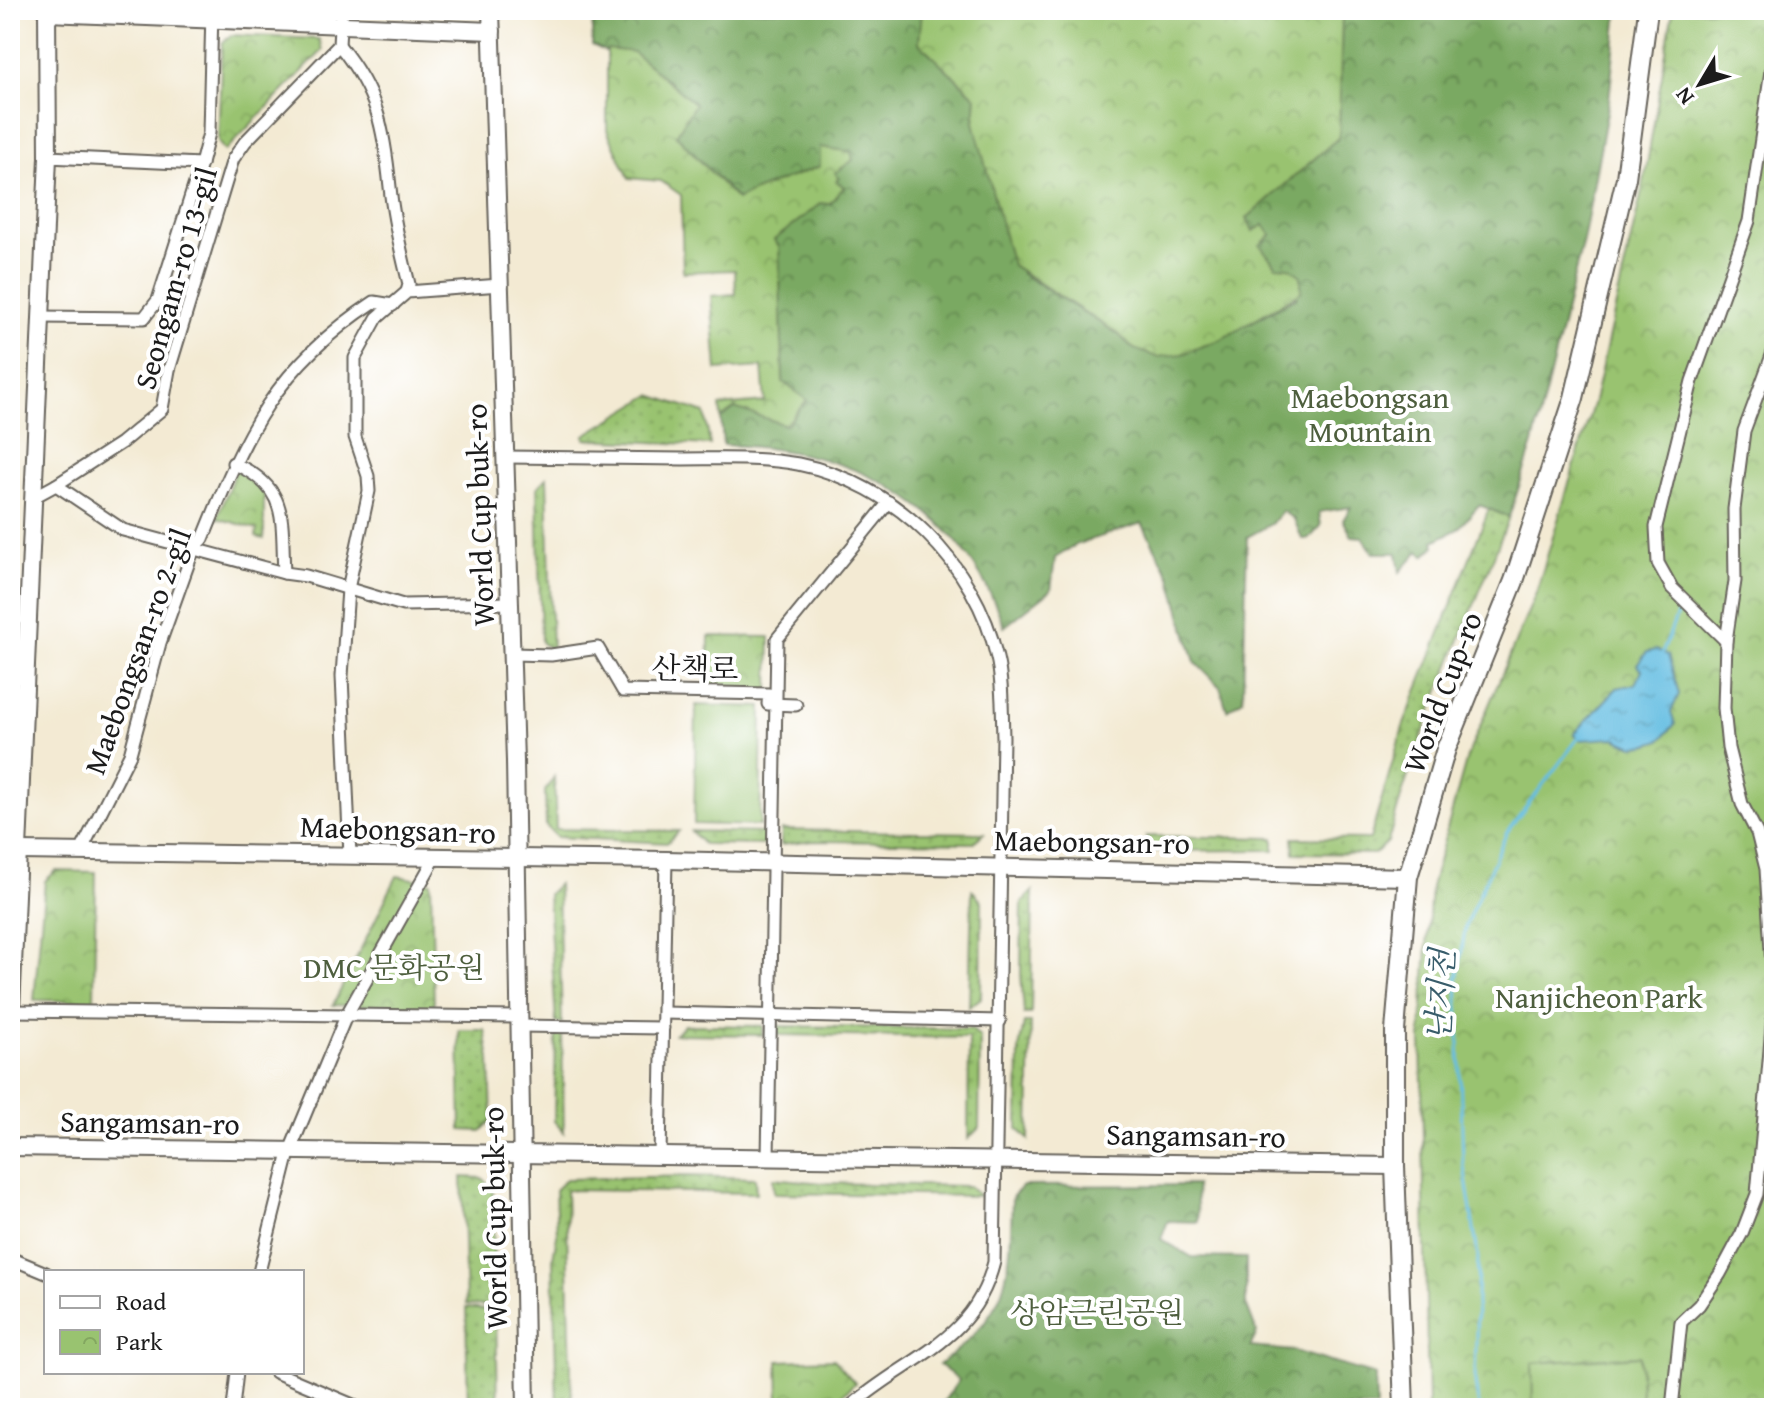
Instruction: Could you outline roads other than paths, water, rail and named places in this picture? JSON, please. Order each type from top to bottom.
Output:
[{"type":"main road","name":"World Cup buk-ro","points":[[491,10],[518,860],[526,1408]]},
{"type":"main road","name":"World Cup-ro","points":[[1404,1408],[1395,1166],[1395,1031],[1408,877],[1446,749],[1514,581],[1574,398],[1626,178],[1648,10]]},
{"type":"main road","points":[[10,1034],[48,157],[47,11],[342,17],[492,31]]},
{"type":"main road","name":"Maebongsan-ro","points":[[20,851],[1003,866],[1408,877]]},
{"type":"main road","name":"Sangamsan-ro","points":[[10,1147],[1395,1166]]},
{"type":"street","points":[[40,317],[144,318],[158,300],[209,133],[212,15]]},
{"type":"street","points":[[342,17],[339,45],[370,90],[384,132],[390,186],[409,284],[407,292],[377,318],[355,358],[355,437],[368,476],[369,491],[348,589],[342,720],[350,856]]},
{"type":"street","name":"Seongam-ro 13-gil","points":[[34,497],[121,443],[162,409],[169,370],[233,159],[245,142],[339,45]]},
{"type":"street","points":[[1726,641],[1705,616],[1672,588],[1658,563],[1656,527],[1692,381],[1749,221],[1774,50]]},
{"type":"street","points":[[48,157],[201,164]]},
{"type":"street","points":[[407,292],[500,285]]},
{"type":"street","name":"Maebongsan-ro 2-gil","points":[[81,851],[130,754],[160,643],[194,548],[203,539],[252,424],[270,399],[338,326],[374,302],[393,305]]},
{"type":"street","points":[[1774,350],[1744,431],[1734,509],[1735,581],[1726,641],[1724,708],[1728,748],[1742,804],[1757,833],[1766,869],[1774,999]]},
{"type":"street","points":[[506,457],[769,459],[831,473],[889,502],[926,534],[963,576],[990,631],[1001,691],[1003,866],[994,1262],[982,1299],[956,1331],[898,1369],[849,1408]]},
{"type":"street","points":[[233,463],[256,473],[280,501],[284,573]]},
{"type":"street","points":[[56,485],[123,530],[284,573],[306,576],[403,605],[511,603]]},
{"type":"street","points":[[768,1158],[777,639],[889,502]]},
{"type":"street","name":"산책로","points":[[512,654],[551,655],[598,648],[623,691],[769,694],[768,704],[796,705]]},
{"type":"street","points":[[260,1270],[289,1153],[346,1016],[436,856]]},
{"type":"street","points":[[660,1155],[666,860]]},
{"type":"street","points":[[1672,1408],[1681,1322],[1699,1305],[1720,1274],[1742,1233],[1757,1194],[1774,1006]]},
{"type":"street","points":[[12,1011],[346,1016],[663,1028]]},
{"type":"street","points":[[664,1013],[1000,1021]]},
{"type":"street","points":[[10,1258],[44,1272]]},
{"type":"street","points":[[233,1408],[237,1374]]},
{"type":"street","points":[[279,1374],[341,1404],[360,1408]]},
{"type":"water","points":[[1656,650],[1668,655],[1679,694],[1671,712],[1675,724],[1661,740],[1646,745],[1633,746],[1615,738],[1580,740],[1574,734],[1617,688],[1635,684],[1642,670],[1637,665],[1647,652]]},
{"type":"waterway","name":"난지천","points":[[1662,654],[1679,609]]},
{"type":"waterway","name":"난지천","points":[[1479,1408],[1475,1382],[1478,1255],[1463,1160],[1457,980],[1466,924],[1507,832],[1580,736]]},
{"type":"park label","name":"Maebongsan Mountain","points":[[1370,414]]},
{"type":"park label","name":"DMC 문화공원","points":[[394,967]]},
{"type":"park label","name":"Nanjicheon Park","points":[[1599,997]]},
{"type":"park label","name":"상암근린공원","points":[[1097,1312]]}]
